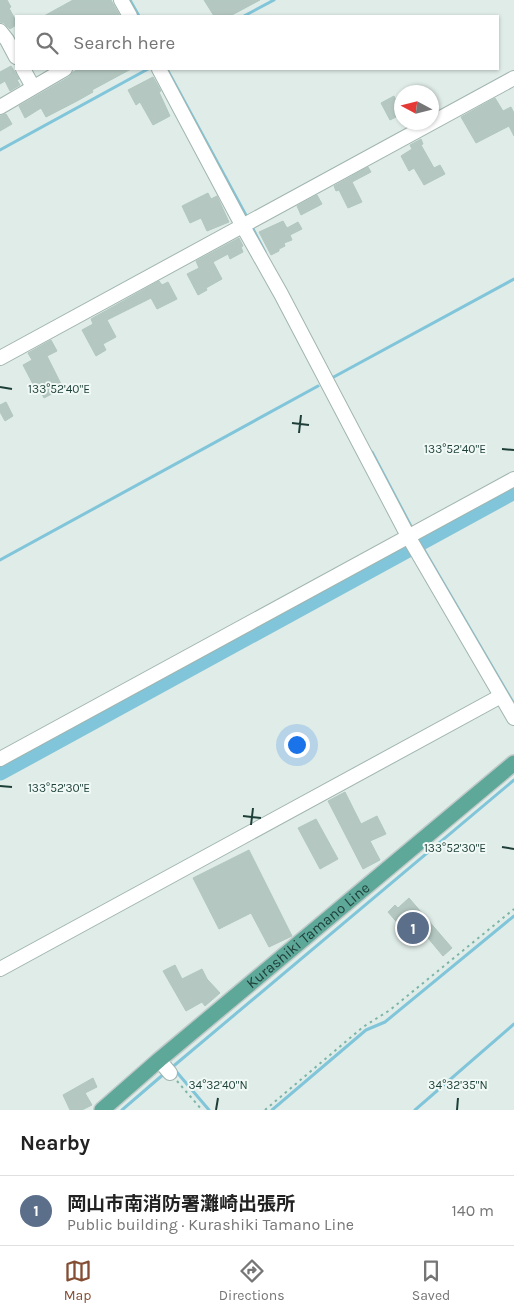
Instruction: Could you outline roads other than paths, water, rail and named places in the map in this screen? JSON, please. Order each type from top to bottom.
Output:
[{"type":"main road","name":"Kurashiki Tamano Line","points":[[102,1110],[165,1067],[514,763]]},
{"type":"street","points":[[121,0],[129,15]]},
{"type":"street","points":[[0,31],[15,55]]},
{"type":"street","points":[[24,70],[32,87]]},
{"type":"street","points":[[0,107],[63,70]]},
{"type":"street","points":[[160,70],[244,222],[413,539],[514,718]]},
{"type":"street","points":[[0,358],[244,222],[514,78]]},
{"type":"street","points":[[0,758],[413,539],[514,478]]},
{"type":"street","points":[[0,969],[501,696]]},
{"type":"waterway","points":[[130,0],[138,15]]},
{"type":"waterway","points":[[246,15],[274,0]]},
{"type":"waterway","points":[[0,150],[146,70]]},
{"type":"waterway","points":[[168,70],[248,219]]},
{"type":"waterway","points":[[251,225],[265,252]]},
{"type":"waterway","points":[[330,379],[514,279]]},
{"type":"waterway","points":[[0,560],[318,386]]},
{"type":"waterway","points":[[372,452],[413,530]]},
{"type":"waterway","points":[[0,771],[514,490]]},
{"type":"waterway","points":[[416,536],[514,704]]},
{"type":"waterway","points":[[170,1069],[514,780]]},
{"type":"waterway","points":[[272,1110],[366,1030],[385,1022],[514,916]]},
{"type":"waterway","points":[[415,1110],[514,1024]]},
{"type":"waterway","points":[[175,1070],[209,1110]]},
{"type":"waterway","points":[[122,1110],[165,1073]]},
{"type":"place","name":"岡山市南消防署灘崎出張所","points":[[413,928]]}]
